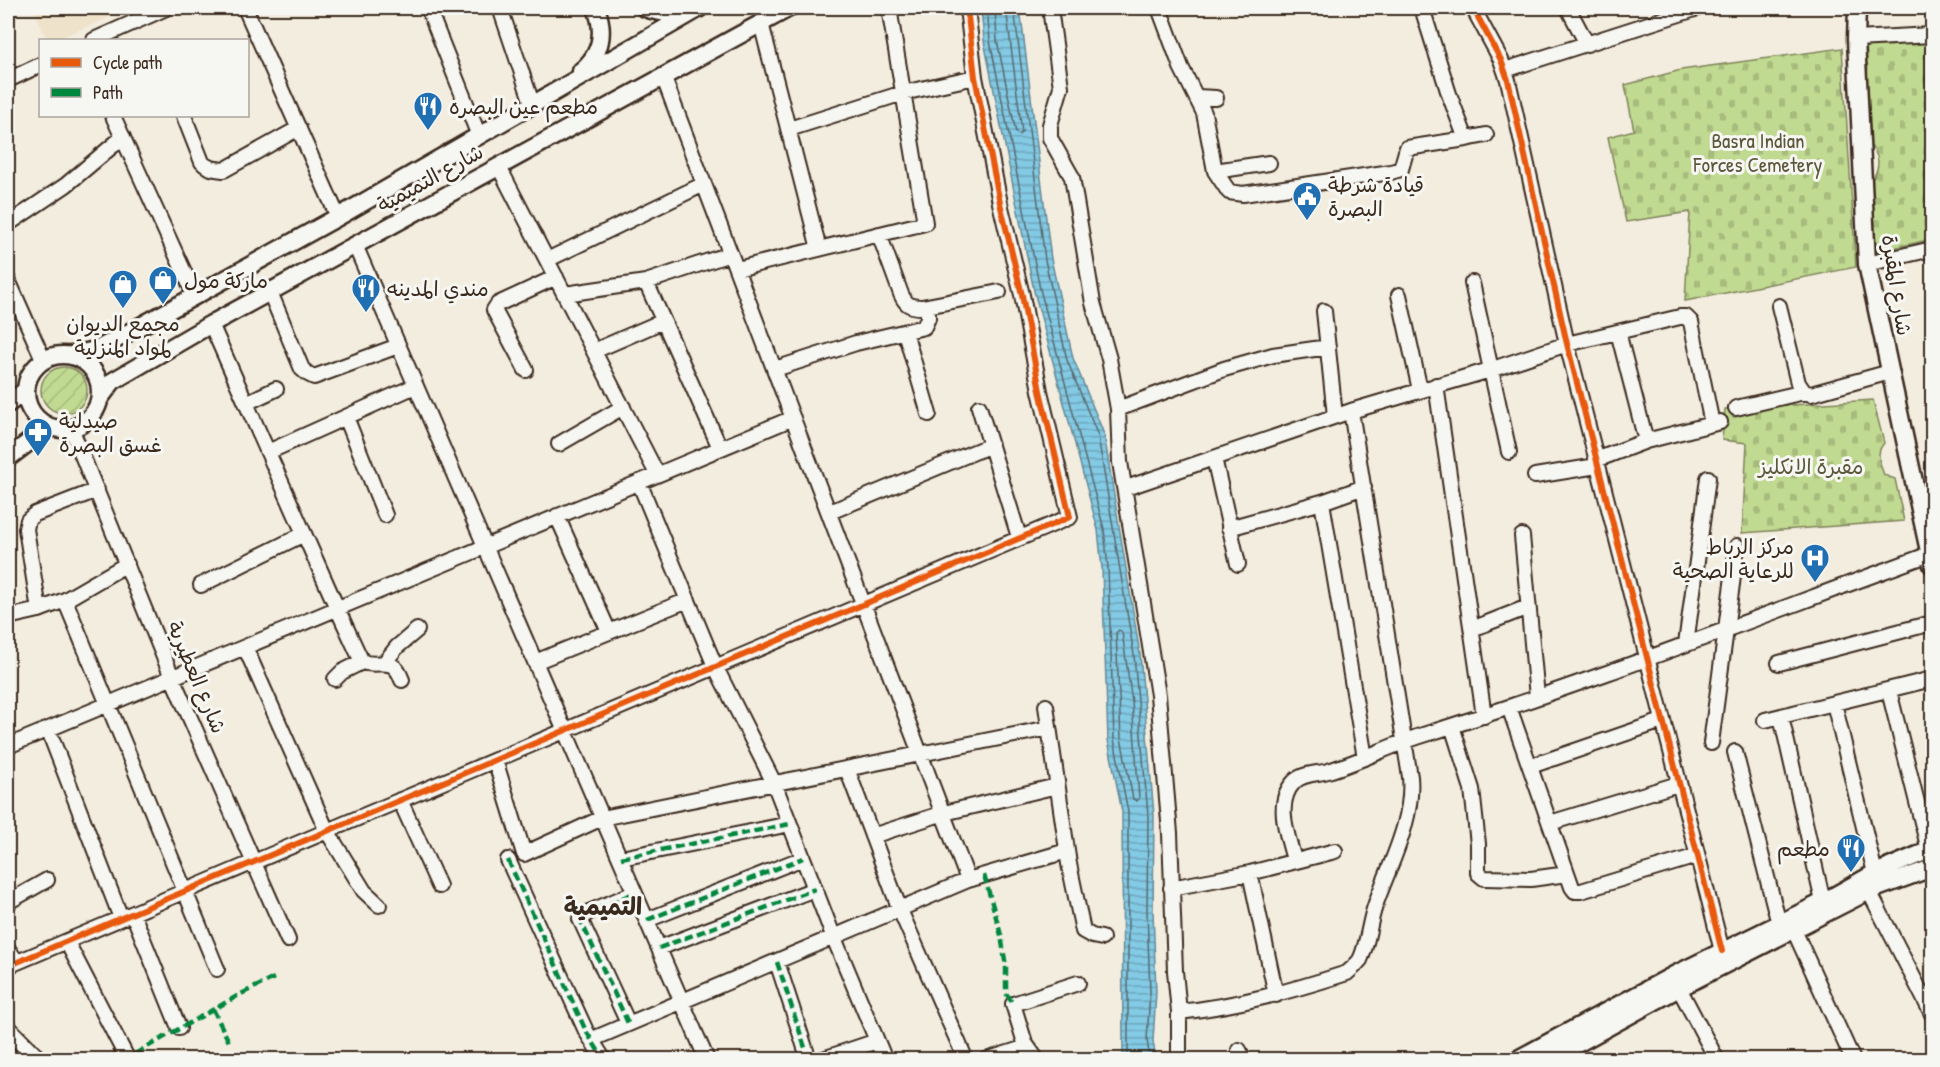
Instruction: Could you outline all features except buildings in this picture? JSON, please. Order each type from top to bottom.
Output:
[{"type":"main road","points":[[562,87],[589,65],[599,46],[602,28],[596,8]]},
{"type":"main road","points":[[645,8],[669,14],[697,9]]},
{"type":"main road","name":"شارع التميمية","points":[[101,398],[113,381],[211,324],[789,8]]},
{"type":"main road","name":"شارع المقبرة","points":[[1857,8],[1856,39],[1867,264],[1890,372],[1929,529],[1931,559]]},
{"type":"main road","name":"شارع التميمية","points":[[71,355],[96,350],[338,217],[697,9]]},
{"type":"main road","points":[[62,354],[71,355],[82,359],[92,368],[102,387],[101,398],[89,419],[80,425],[60,429],[49,427],[39,421],[27,402],[28,378],[43,359],[62,354]]},
{"type":"main road","points":[[8,404],[26,390]]},
{"type":"main road","points":[[8,458],[49,427]]},
{"type":"main road","points":[[1516,1059],[1679,988],[1875,873],[1930,850]]},
{"type":"main road","points":[[1548,1059],[1596,1025],[1722,951],[1932,868]]},
{"type":"main road","points":[[8,1029],[39,1059]]},
{"type":"street","points":[[96,39],[166,8]]},
{"type":"street","points":[[245,8],[338,217]]},
{"type":"street","points":[[428,8],[479,136]]},
{"type":"street","points":[[500,8],[532,103]]},
{"type":"street","points":[[737,269],[925,223],[889,8]]},
{"type":"street","points":[[8,949],[12,964],[67,942],[1070,517],[1040,391],[1022,295],[1000,203],[975,77],[967,8]]},
{"type":"street","points":[[1050,8],[1061,87],[1050,125],[1050,138],[1072,177],[1093,303],[1109,359],[1118,408],[1120,462],[1158,695],[1170,833],[1179,1012],[1179,1059]]},
{"type":"street","points":[[1159,8],[1180,67],[1203,113],[1215,171],[1230,192],[1243,194],[1391,172],[1401,169],[1407,148],[1486,135]]},
{"type":"street","points":[[1422,8],[1466,140]]},
{"type":"street","points":[[1473,8],[1505,70],[1566,344],[1722,951]]},
{"type":"street","points":[[1568,8],[1587,44]]},
{"type":"street","points":[[1505,70],[1698,8]]},
{"type":"street","points":[[761,23],[819,249]]},
{"type":"street","points":[[1856,39],[1932,35]]},
{"type":"street","points":[[8,80],[39,65]]},
{"type":"street","points":[[663,76],[969,880]]},
{"type":"street","points":[[789,129],[903,93],[975,77]]},
{"type":"street","points":[[1197,97],[1216,98]]},
{"type":"street","points":[[113,117],[195,296]]},
{"type":"street","points":[[184,117],[202,162],[206,167],[224,170],[299,128]]},
{"type":"street","points":[[8,224],[66,185],[123,137]]},
{"type":"street","points":[[1215,171],[1269,163]]},
{"type":"street","points":[[499,167],[657,474]]},
{"type":"street","points":[[547,260],[704,184]]},
{"type":"street","points":[[879,234],[906,304],[912,307],[999,292]]},
{"type":"street","points":[[355,245],[706,1059]]},
{"type":"street","points":[[1867,264],[1932,249]]},
{"type":"street","points":[[565,294],[646,282],[730,254]]},
{"type":"street","points":[[526,370],[494,310],[498,304],[556,277]]},
{"type":"street","points":[[8,280],[11,298],[43,359]]},
{"type":"street","points":[[646,282],[720,448]]},
{"type":"street","points":[[1472,283],[1509,452]]},
{"type":"street","points":[[270,292],[302,369],[310,376],[314,377],[398,346]]},
{"type":"street","points":[[1399,295],[1420,390]]},
{"type":"street","points":[[775,369],[856,344],[924,327],[928,318],[928,306]]},
{"type":"street","points":[[1779,306],[1798,383],[1804,392]]},
{"type":"street","points":[[1324,312],[1335,416]]},
{"type":"street","points":[[1126,488],[1335,416],[1490,370],[1566,344],[1686,317],[1691,322],[1716,423],[1646,441],[1596,463],[1535,476]]},
{"type":"street","points":[[594,351],[663,321]]},
{"type":"street","points":[[211,324],[362,662]]},
{"type":"street","points":[[905,332],[929,414]]},
{"type":"street","points":[[1618,332],[1646,441]]},
{"type":"street","points":[[1118,408],[1224,369],[1273,355],[1328,347]]},
{"type":"street","points":[[1736,408],[1804,392],[1811,394],[1890,372]]},
{"type":"street","points":[[1436,385],[1484,716]]},
{"type":"street","points":[[268,452],[415,386]]},
{"type":"street","points":[[246,403],[276,389]]},
{"type":"street","points":[[559,444],[622,407]]},
{"type":"street","points":[[979,407],[1019,537]]},
{"type":"street","points":[[1179,1012],[1221,1007],[1276,995],[1347,973],[1359,962],[1374,907],[1392,863],[1410,802],[1410,777],[1351,411]]},
{"type":"street","points":[[346,417],[386,515]]},
{"type":"street","points":[[8,746],[793,418]]},
{"type":"street","name":"شارع العطيرية","points":[[71,428],[172,677],[288,940]]},
{"type":"street","points":[[830,512],[991,445]]},
{"type":"street","points":[[1214,458],[1238,564]]},
{"type":"street","points":[[1686,644],[1708,478]]},
{"type":"street","points":[[639,482],[715,666],[774,783],[834,938],[885,1059]]},
{"type":"street","points":[[1229,528],[1322,502],[1364,487]]},
{"type":"street","points":[[39,610],[26,529],[28,520],[35,514],[97,490]]},
{"type":"street","points":[[1322,502],[1365,758]]},
{"type":"street","points":[[557,516],[609,632]]},
{"type":"street","points":[[201,585],[304,534]]},
{"type":"street","points":[[1522,536],[1537,697]]},
{"type":"street","points":[[1711,743],[1724,629],[1737,546]]},
{"type":"street","points":[[1294,860],[1284,816],[1286,798],[1293,782],[1304,776],[1328,771],[1403,742],[1484,716],[1724,629],[1931,559]]},
{"type":"street","points":[[8,617],[39,610],[65,600],[127,564]]},
{"type":"street","points":[[65,600],[218,969]]},
{"type":"street","points":[[535,662],[688,600]]},
{"type":"street","points":[[1472,629],[1528,607]]},
{"type":"street","points":[[1779,663],[1932,623]]},
{"type":"street","points":[[385,662],[397,647],[417,630]]},
{"type":"street","points":[[245,647],[327,831],[364,891],[379,905]]},
{"type":"street","points":[[335,679],[342,672],[362,662],[366,664],[385,662],[399,671],[402,680]]},
{"type":"street","points":[[1765,720],[1932,679]]},
{"type":"street","points":[[1889,691],[1930,850]]},
{"type":"street","points":[[1834,703],[1875,873]]},
{"type":"street","points":[[1046,706],[1067,851],[1083,931],[1102,938]]},
{"type":"street","points":[[1509,707],[1575,891],[1697,856]]},
{"type":"street","points":[[1781,716],[1823,902]]},
{"type":"street","points":[[1531,766],[1662,720]]},
{"type":"street","points":[[1452,726],[1473,789],[1478,873],[1484,878],[1531,879],[1567,874]]},
{"type":"street","points":[[495,760],[524,854],[602,818],[1049,728]]},
{"type":"street","points":[[48,729],[127,916],[179,1029]]},
{"type":"street","points":[[1735,752],[1786,927],[1853,1059]]},
{"type":"street","points":[[847,769],[900,910],[966,1059]]},
{"type":"street","points":[[1551,824],[1678,784]]},
{"type":"street","points":[[873,836],[945,813],[1057,786]]},
{"type":"street","points":[[400,800],[439,885]]},
{"type":"street","points":[[621,858],[790,824]]},
{"type":"street","points":[[593,1039],[969,880],[1067,851]]},
{"type":"street","points":[[1171,888],[1250,873],[1335,851]]},
{"type":"street","points":[[647,920],[803,858]]},
{"type":"street","points":[[508,860],[586,1031],[604,1059]]},
{"type":"street","points":[[1250,873],[1276,995]]},
{"type":"street","points":[[8,902],[47,880]]},
{"type":"street","points":[[659,948],[815,889]]},
{"type":"street","points":[[1869,891],[1932,1014]]},
{"type":"street","points":[[628,1023],[580,919],[588,912],[634,892]]},
{"type":"street","points":[[67,942],[127,1058]]},
{"type":"street","points":[[777,962],[809,1059]]},
{"type":"street","points":[[1037,1059],[1027,1047],[1013,1004],[1078,983]]},
{"type":"street","points":[[1679,988],[1717,1059]]},
{"type":"street","points":[[820,1059],[878,1041]]},
{"type":"street","points":[[986,1059],[1027,1047]]},
{"type":"shaded area","points":[[33,8],[130,8],[57,39],[47,39]]},
{"type":"green space","points":[[1932,39],[1932,239],[1872,253],[1869,184],[1878,167],[1878,161],[1875,151],[1866,141],[1863,42]]},
{"type":"green space","name":"Basra Indian Forces Cemetery","points":[[1842,48],[1856,267],[1685,301],[1690,212],[1626,222],[1608,137],[1634,130],[1625,85],[1681,70]]},
{"type":"green space","points":[[64,367],[80,374],[87,390],[80,406],[64,413],[48,406],[41,390],[48,374]]},
{"type":"green space","name":"مقبرة الانكليز","points":[[1873,400],[1884,443],[1879,454],[1880,462],[1884,475],[1895,479],[1904,521],[1742,533],[1747,443],[1722,440],[1725,409]]},
{"type":"water","points":[[981,8],[1020,8],[1051,259],[1073,358],[1104,434],[1140,654],[1154,815],[1153,911],[1156,992],[1153,1041],[1156,1059],[1123,1059],[1122,812],[1108,740],[1102,569],[1098,530],[1034,291],[984,41]]},
{"type":"marked path","points":[[621,858],[790,824]]},
{"type":"marked path","points":[[647,920],[803,858]]},
{"type":"marked path","points":[[508,860],[586,1031],[604,1060]]},
{"type":"marked path","points":[[984,875],[1001,935],[1006,967],[1006,993],[1013,1004]]},
{"type":"marked path","points":[[659,948],[815,889]]},
{"type":"marked path","points":[[628,1023],[580,919],[589,912],[634,893]]},
{"type":"marked path","points":[[777,962],[809,1060]]},
{"type":"marked path","points":[[124,1060],[239,995],[274,978]]},
{"type":"marked path","points":[[213,1009],[230,1044]]},
{"type":"cycle path","points":[[8,966],[1070,517],[1040,391],[1022,295],[1000,203],[975,77],[967,8]]},
{"type":"cycle path","points":[[1473,8],[1501,60],[1508,80],[1567,344],[1722,951]]},
{"type":"place","name":"مطعم عين البصره","points":[[428,132]]},
{"type":"place","name":"قيادة شرطة البصرة","points":[[1307,222]]},
{"type":"place","name":"ماركة مول","points":[[163,306]]},
{"type":"place","name":"مجمع الديوان لمواد المنزلية","points":[[123,310]]},
{"type":"place","name":"مندي المدينه","points":[[366,314]]},
{"type":"place","name":"صيدلية غسق البصرة","points":[[38,458]]},
{"type":"place","name":"مركز الرباط للرعاية الصحية","points":[[1815,584]]},
{"type":"place","name":"مطعم","points":[[1851,874]]},
{"type":"district","name":"التميمية","points":[[603,906]]}]
